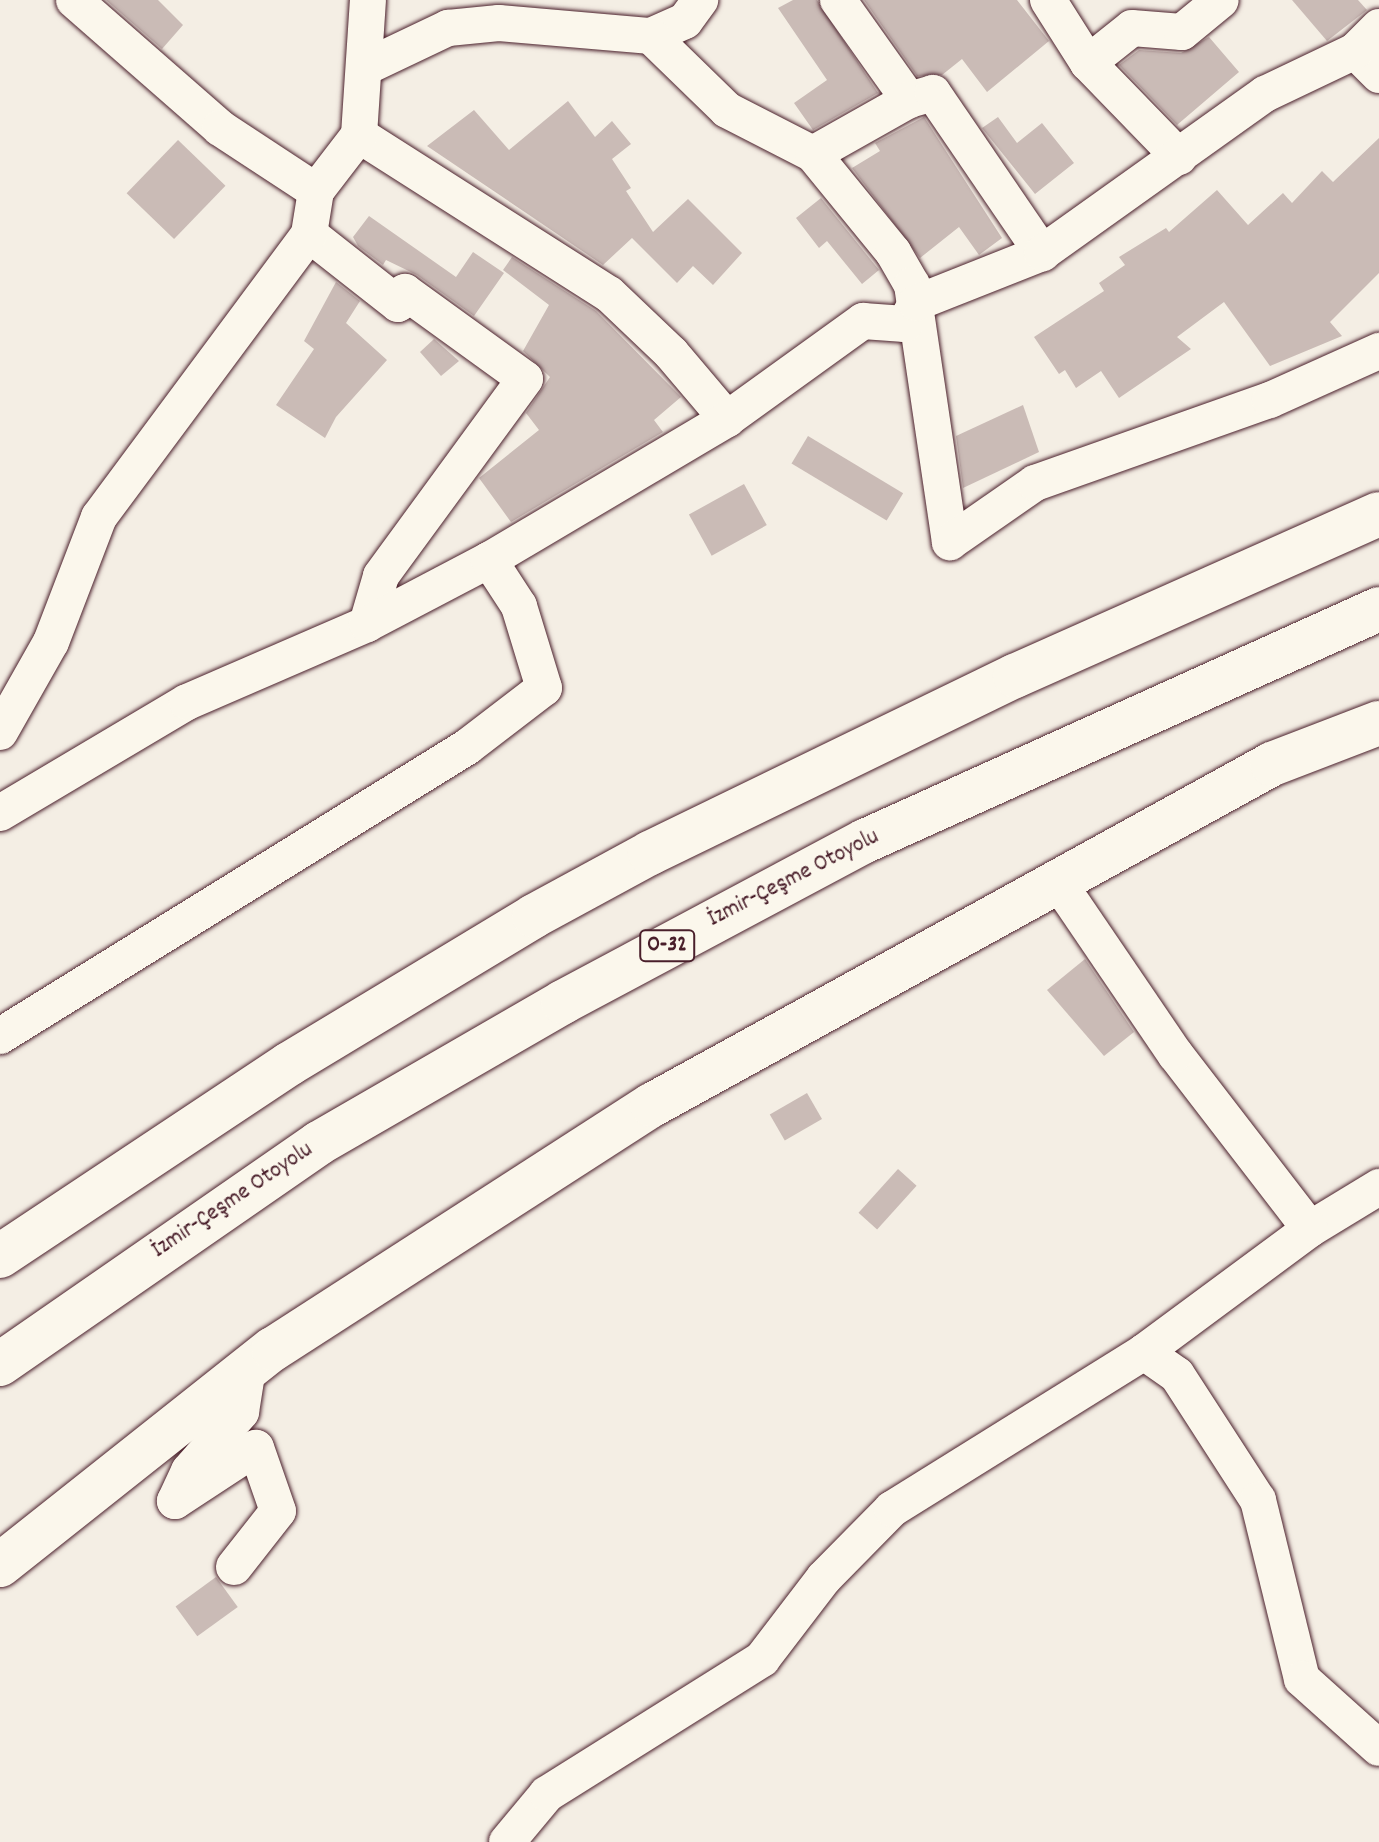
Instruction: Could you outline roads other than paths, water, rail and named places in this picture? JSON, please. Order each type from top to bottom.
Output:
[{"type":"main road","points":[[0,1256],[289,1064],[637,860],[888,735],[1379,514]]},
{"type":"main road","name":"İzmir-Çeşme Otoyolu","points":[[0,1364],[319,1143],[563,1002],[865,841],[1379,609]]},
{"type":"main road","points":[[0,1565],[248,1368],[652,1105],[1272,764],[1379,723]]},
{"type":"street","points":[[74,0],[220,128],[316,191]]},
{"type":"street","points":[[1,727],[51,642],[99,517],[309,234],[316,191],[359,135],[368,66],[368,0]]},
{"type":"street","points":[[368,66],[448,28],[499,23],[651,36],[685,21],[700,0]]},
{"type":"street","points":[[838,0],[909,100]]},
{"type":"street","points":[[1048,0],[1088,63],[1179,157]]},
{"type":"street","points":[[1088,63],[1132,28],[1182,32],[1221,0]]},
{"type":"street","points":[[651,36],[727,110],[813,154],[893,252],[916,303],[950,542],[1035,483],[1270,400],[1379,351]]},
{"type":"street","points":[[0,813],[187,702],[367,624],[489,560],[727,419],[863,321],[905,324],[916,303],[1042,253],[1265,94],[1373,49]]},
{"type":"street","points":[[813,154],[909,100],[933,93],[1042,253]]},
{"type":"street","points":[[359,135],[609,294],[671,353],[727,419]]},
{"type":"street","points":[[309,234],[398,304],[405,292],[525,379],[381,576],[367,624]]},
{"type":"street","points":[[0,1036],[467,747],[544,688],[529,630],[489,560]]},
{"type":"street","points":[[1058,882],[1175,1054],[1310,1229]]},
{"type":"street","points":[[507,1842],[547,1794],[762,1659],[824,1578],[892,1509],[1144,1352],[1310,1229],[1379,1187]]},
{"type":"street","points":[[1177,1375],[1191,1319]]},
{"type":"street","points":[[1144,1352],[1177,1375],[1258,1500],[1302,1679],[1379,1748]]},
{"type":"street","points":[[234,1567],[278,1511],[256,1448],[175,1501],[189,1471],[241,1412],[248,1368]]}]
